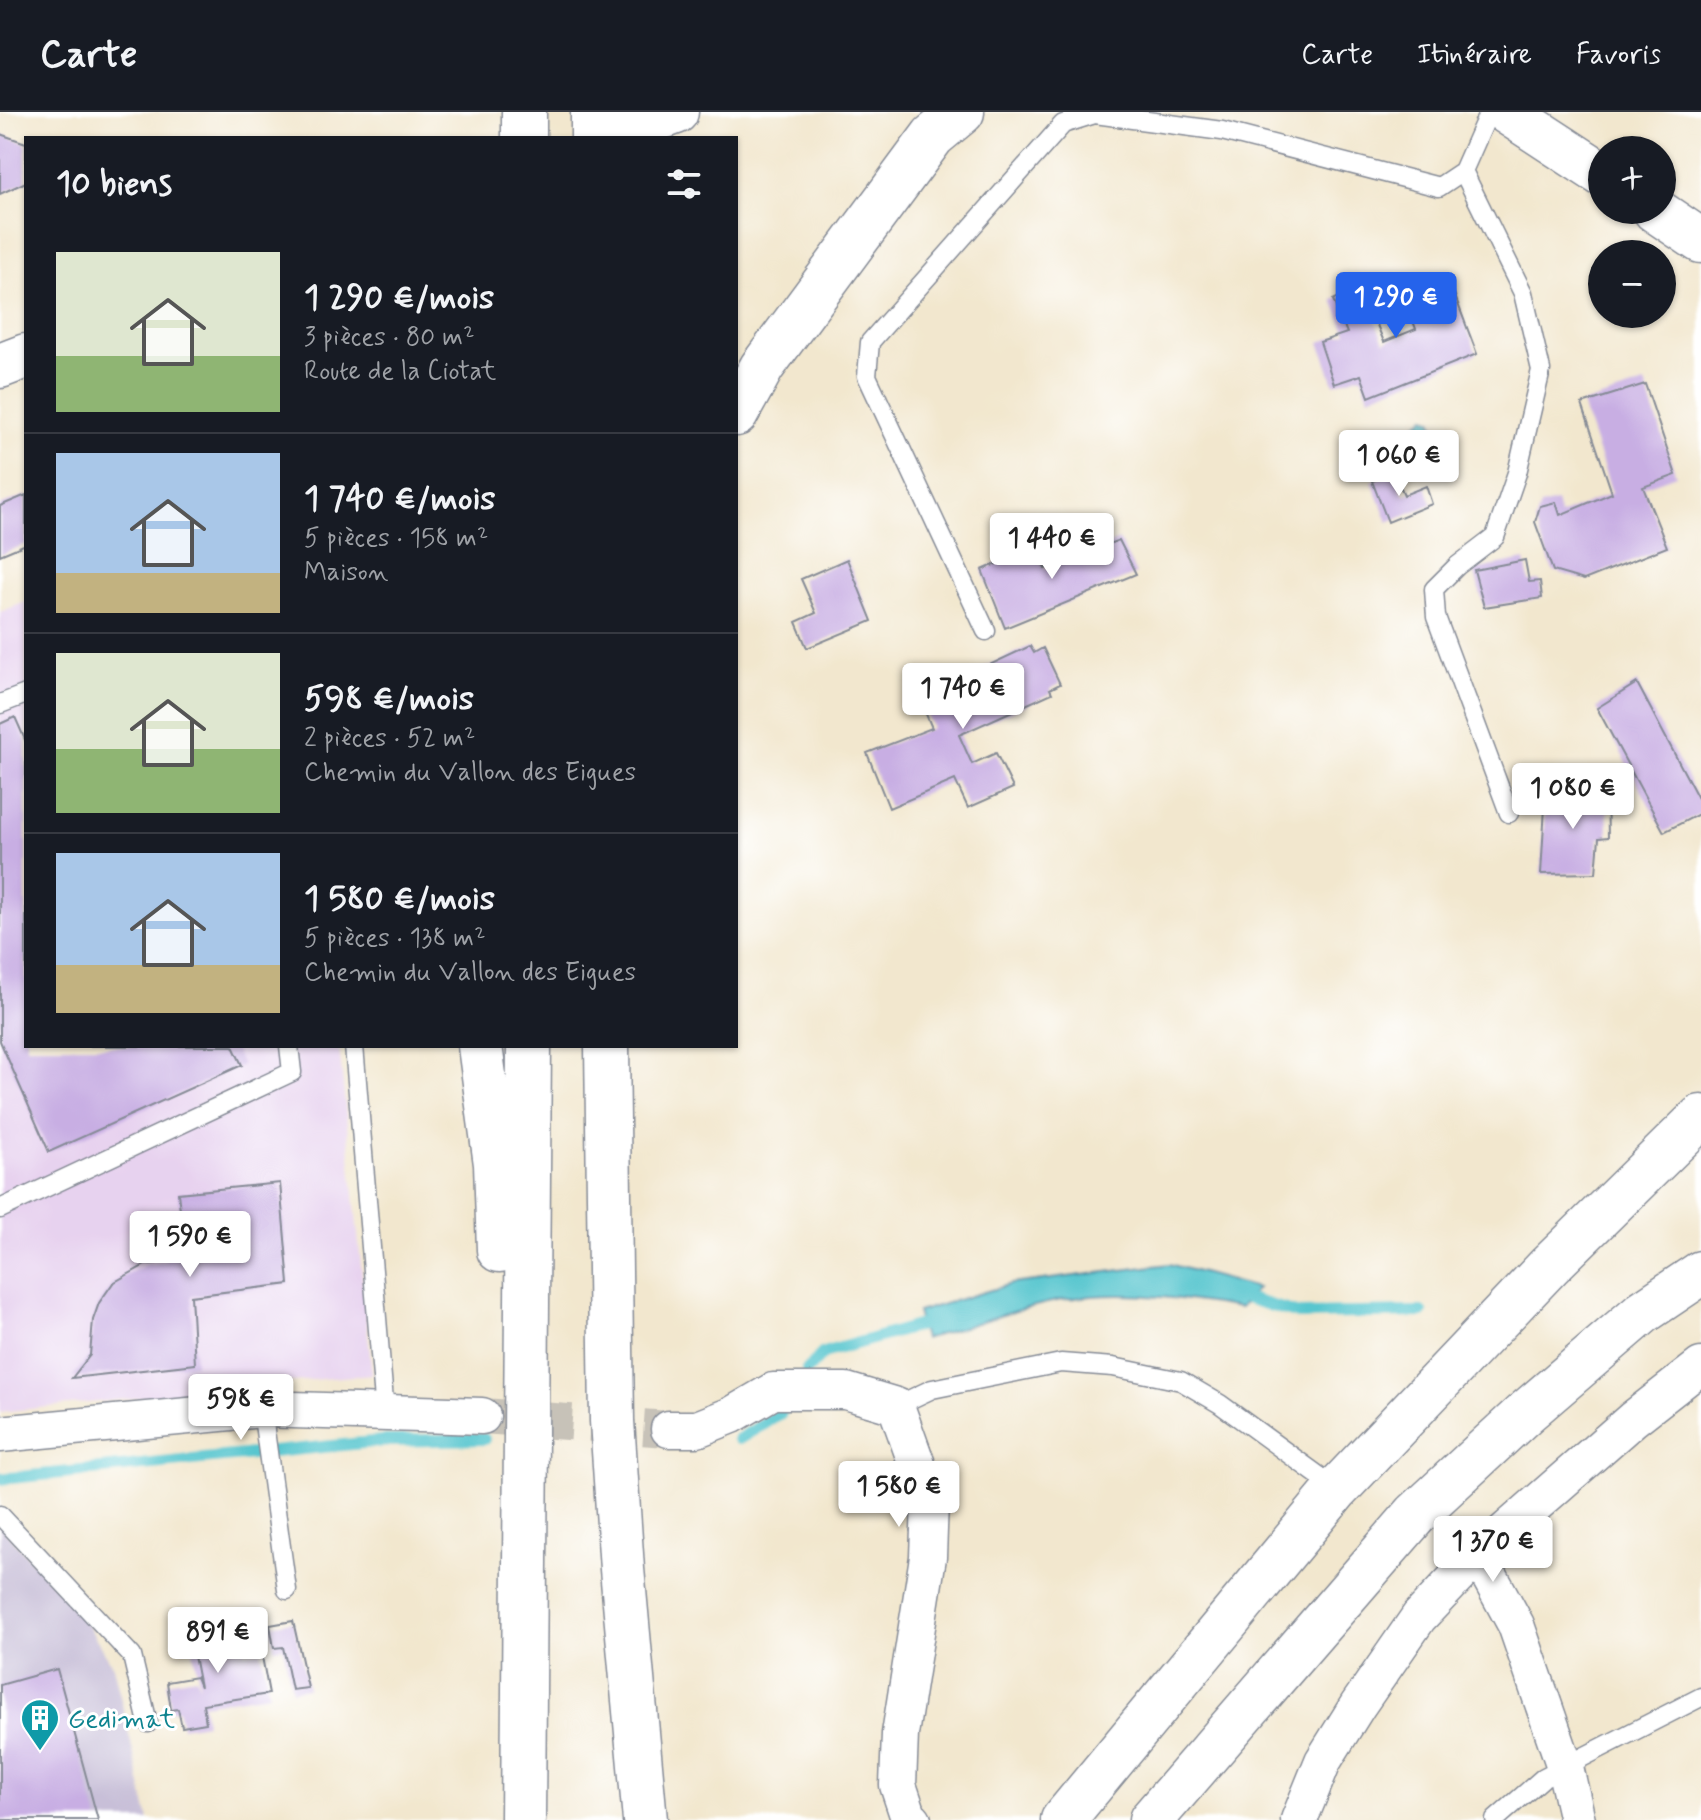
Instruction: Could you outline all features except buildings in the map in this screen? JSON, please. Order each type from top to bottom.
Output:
[{"type":"main road","points":[[524,112],[524,136]]},
{"type":"main road","points":[[593,112],[593,136]]},
{"type":"main road","points":[[611,136],[676,112]]},
{"type":"main road","points":[[1507,112],[1588,165]]},
{"type":"main road","points":[[738,410],[762,367],[945,120]]},
{"type":"main road","points":[[1676,224],[1701,241]]},
{"type":"main road","points":[[0,366],[24,357]]},
{"type":"main road","points":[[480,1048],[496,1164],[523,1804]]},
{"type":"main road","points":[[523,1804],[529,1048]]},
{"type":"main road","points":[[607,1048],[612,1421],[645,1820]]},
{"type":"main road","points":[[610,1249],[628,1048]]},
{"type":"main road","points":[[1063,1820],[1337,1489],[1549,1266],[1701,1117]]},
{"type":"main road","points":[[1151,1820],[1416,1514],[1524,1414],[1643,1312],[1701,1273]]},
{"type":"street","points":[[1299,1820],[1323,1761],[1419,1617],[1478,1555],[1633,1419],[1701,1366]]},
{"type":"street","points":[[669,1429],[697,1429],[732,1415],[773,1391],[846,1391],[896,1406],[930,1501],[928,1557],[900,1734],[898,1785],[908,1815],[913,1820]]},
{"type":"street","points":[[0,1434],[264,1424],[385,1413],[482,1416]]},
{"type":"street","points":[[1478,1555],[1516,1625],[1565,1767],[1577,1820]]},
{"type":"lane","points":[[986,631],[867,376],[870,342],[1063,124],[1095,114],[1222,131],[1439,187],[1463,171],[1489,112]]},
{"type":"lane","points":[[1463,171],[1523,293],[1541,370],[1517,473],[1495,537],[1457,566],[1434,589],[1436,617],[1509,813]]},
{"type":"lane","points":[[0,704],[24,695]]},
{"type":"lane","points":[[0,1209],[292,1072],[289,1048]]},
{"type":"lane","points":[[354,1048],[385,1413]]},
{"type":"lane","points":[[896,1406],[932,1389],[1061,1363],[1113,1367],[1181,1381],[1220,1404],[1337,1489]]},
{"type":"lane","points":[[264,1424],[287,1590]]},
{"type":"lane","points":[[0,1515],[132,1656],[148,1723]]},
{"type":"lane","points":[[1495,1820],[1544,1777],[1701,1697]]},
{"type":"shaded area","points":[[24,603],[24,1048],[339,1048],[372,1374],[0,1412],[0,612]]},
{"type":"shaded area","points":[[0,1526],[82,1616],[113,1666],[149,1820],[0,1820]]},
{"type":"water","points":[[1425,417],[1432,419],[1436,430],[1420,440],[1424,463],[1420,471],[1413,471],[1401,462],[1390,465],[1376,460],[1370,445],[1377,434],[1392,429],[1410,430]]},
{"type":"water","points":[[1169,1264],[1257,1288],[1240,1308],[1148,1296],[1071,1298],[1029,1307],[924,1339],[917,1312],[1011,1284]]},
{"type":"waterway","points":[[1236,1295],[1299,1314],[1422,1312]]},
{"type":"waterway","points":[[807,1370],[823,1353],[935,1321]]},
{"type":"waterway","points":[[739,1439],[781,1413]]},
{"type":"waterway","points":[[0,1479],[383,1441],[484,1439]]},
{"type":"tunnel","points":[[482,1416],[669,1429]]},
{"type":"place","name":"Gedimat","points":[[40,1752]]}]
